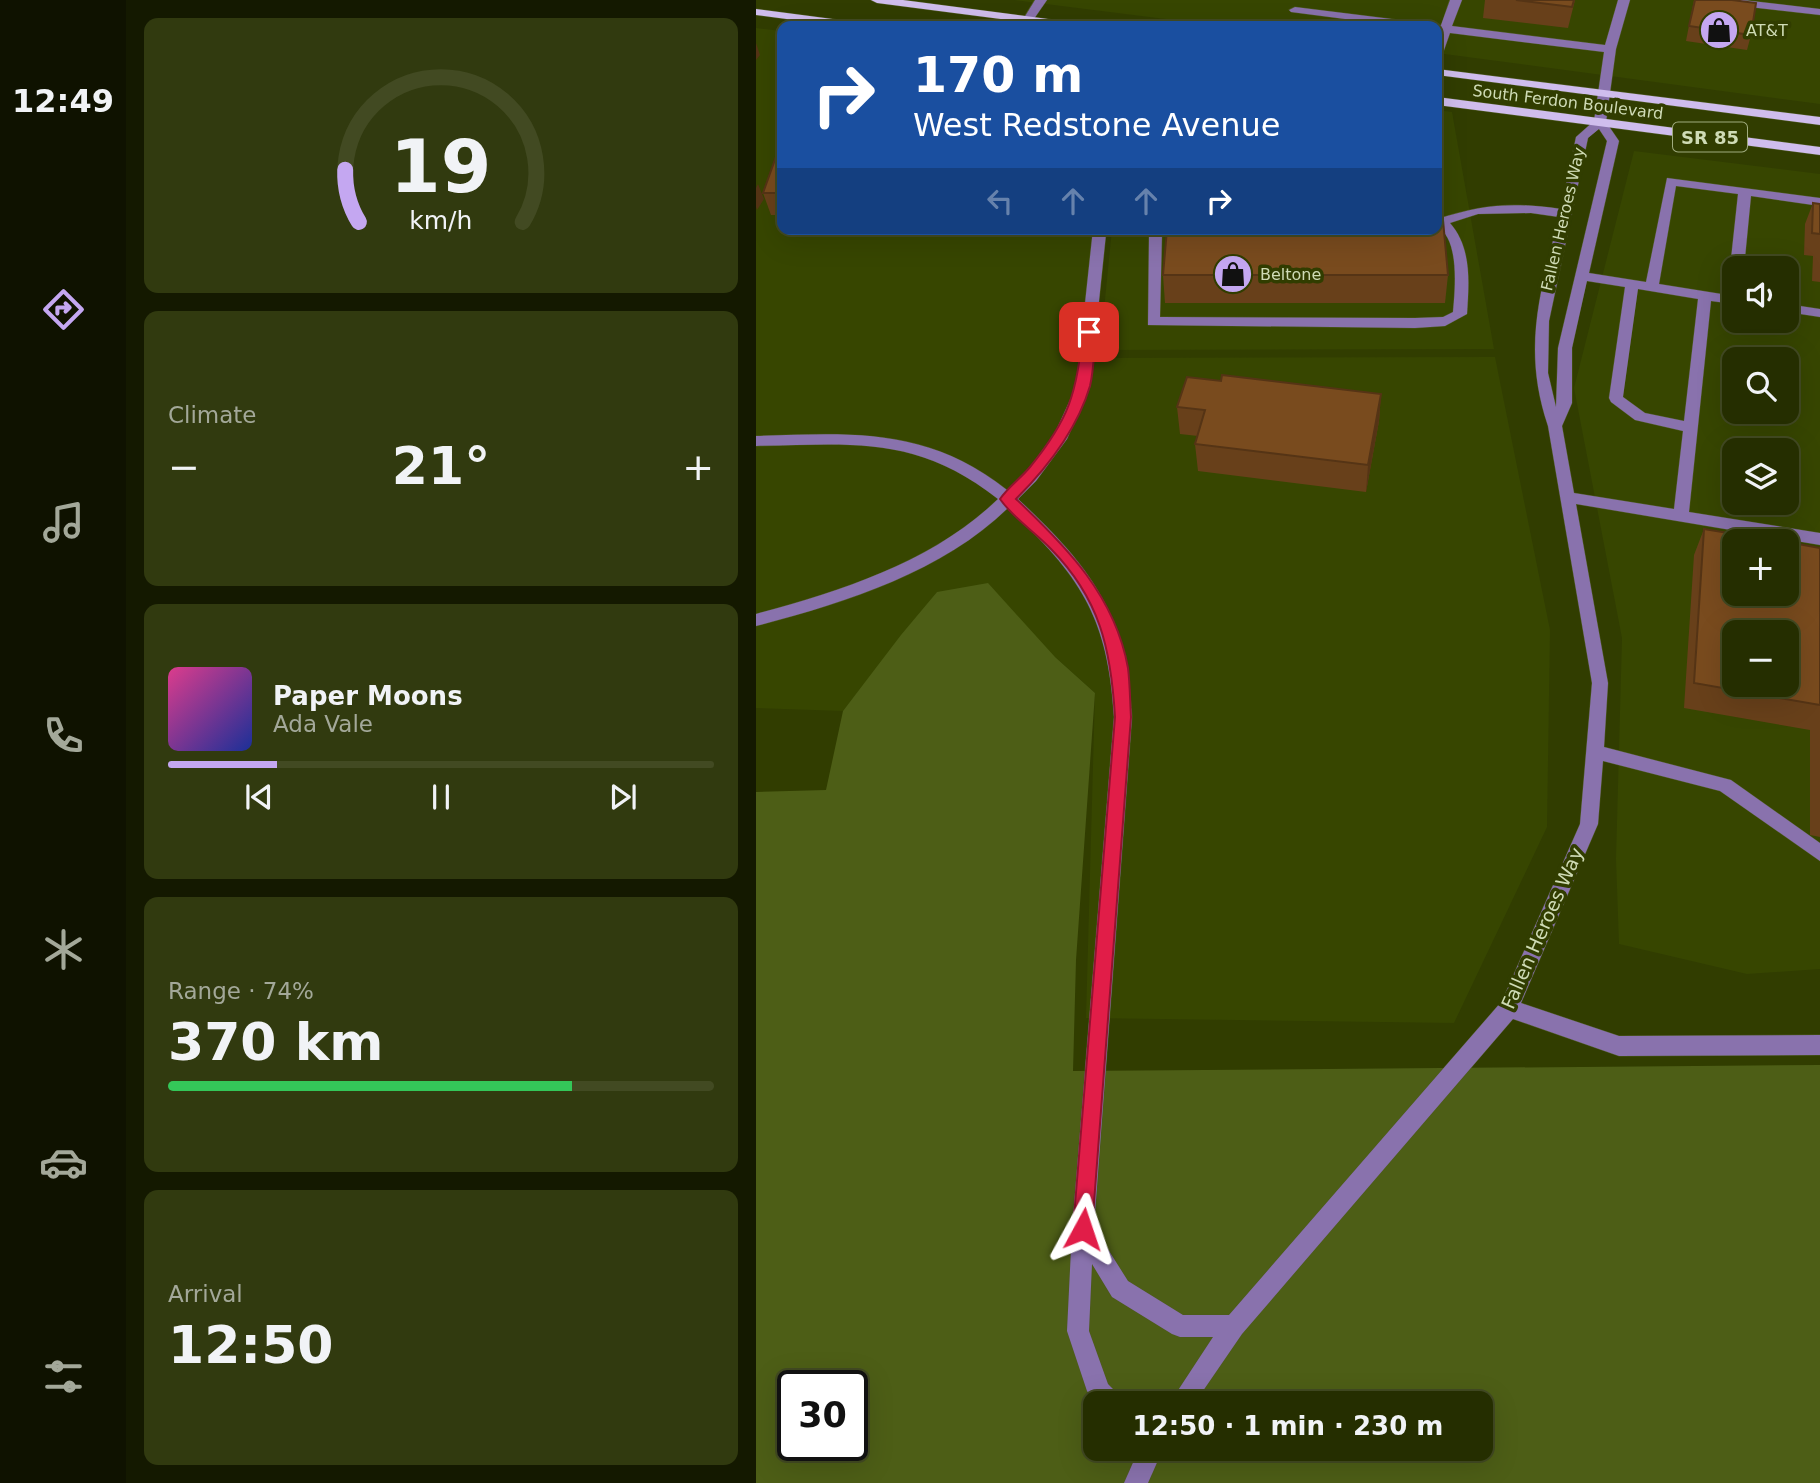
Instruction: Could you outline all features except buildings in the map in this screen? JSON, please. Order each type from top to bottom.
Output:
[{"type":"main road","points":[[877,0],[1013,21]]},
{"type":"main road","points":[[756,12],[825,21]]},
{"type":"main road","name":"South Ferdon Boulevard","points":[[1442,73],[1820,121]]},
{"type":"main road","name":"South Ferdon Boulevard","points":[[1442,102],[1820,151]]},
{"type":"street","points":[[1027,21],[1041,0]]},
{"type":"street","points":[[1442,26],[1456,0]]},
{"type":"street","points":[[1600,122],[1610,49],[1624,0]]},
{"type":"street","points":[[1714,0],[1820,12]]},
{"type":"street","points":[[1296,10],[1384,21]]},
{"type":"street","points":[[1442,28],[1610,49]]},
{"type":"street","name":"Fallen Heroes Way","points":[[1189,1391],[1234,1326],[1509,1008],[1589,824],[1600,683],[1555,426],[1544,401],[1539,354],[1544,304],[1582,137],[1600,122],[1613,141],[1565,348],[1565,403],[1555,426]]},
{"type":"street","points":[[1652,287],[1671,181],[1820,202]]},
{"type":"street","points":[[1738,256],[1745,191]]},
{"type":"street","points":[[1442,222],[1477,210],[1531,209],[1566,214]]},
{"type":"street","points":[[1156,235],[1153,321],[1415,323],[1445,321],[1460,314],[1459,254],[1452,230],[1442,224]]},
{"type":"street","points":[[756,620],[813,607],[910,568],[960,538],[1029,478],[1055,446],[1084,384],[1099,235]]},
{"type":"street","points":[[1582,276],[1722,298]]},
{"type":"street","points":[[1632,284],[1616,398],[1624,410],[1645,419],[1691,427]]},
{"type":"street","points":[[1681,515],[1705,295]]},
{"type":"street","points":[[1799,310],[1820,313]]},
{"type":"street","points":[[756,441],[855,440],[907,447],[937,454],[959,464],[1007,499],[1058,547],[1086,582],[1107,622],[1120,668],[1123,717],[1083,1229],[1078,1331],[1099,1391]]},
{"type":"street","points":[[1567,497],[1820,538]]},
{"type":"street","points":[[1595,752],[1725,785],[1820,853]]},
{"type":"street","points":[[1509,1008],[1619,1046],[1820,1045]]},
{"type":"street","points":[[1083,1229],[1120,1289],[1180,1326],[1234,1326]]},
{"type":"street","points":[[1136,1483],[1145,1461]]},
{"type":"shaded area","points":[[1014,0],[1820,0],[1820,104],[1442,54],[1442,21],[1181,21]]},
{"type":"shaded area","points":[[756,28],[777,30],[777,235],[1098,235],[1086,351],[1099,358],[1495,357],[1550,630],[1547,827],[1454,1023],[1086,1018],[1095,693],[1055,657],[937,592],[843,711],[756,708]]},
{"type":"shaded area","points":[[1442,111],[1452,112],[1494,349],[1100,350],[1111,235],[1442,235]]},
{"type":"shaded area","points":[[1634,151],[1820,174],[1820,969],[1747,974],[1619,944],[1616,859],[1622,638],[1574,388]]},
{"type":"shaded area","points":[[988,583],[1055,657],[1095,693],[1076,960],[1073,1071],[1820,1065],[1820,1483],[756,1483],[756,792],[826,790],[843,711],[937,592]]},
{"type":"place","name":"AT&T","points":[[1719,30]]},
{"type":"place","name":"Beltone","points":[[1233,274]]},
{"type":"route","points":[[1083,1229],[1123,717],[1120,668],[1107,622],[1086,582],[1058,547],[1007,499],[1029,478],[1055,446],[1074,410],[1084,384],[1089,332]]}]
